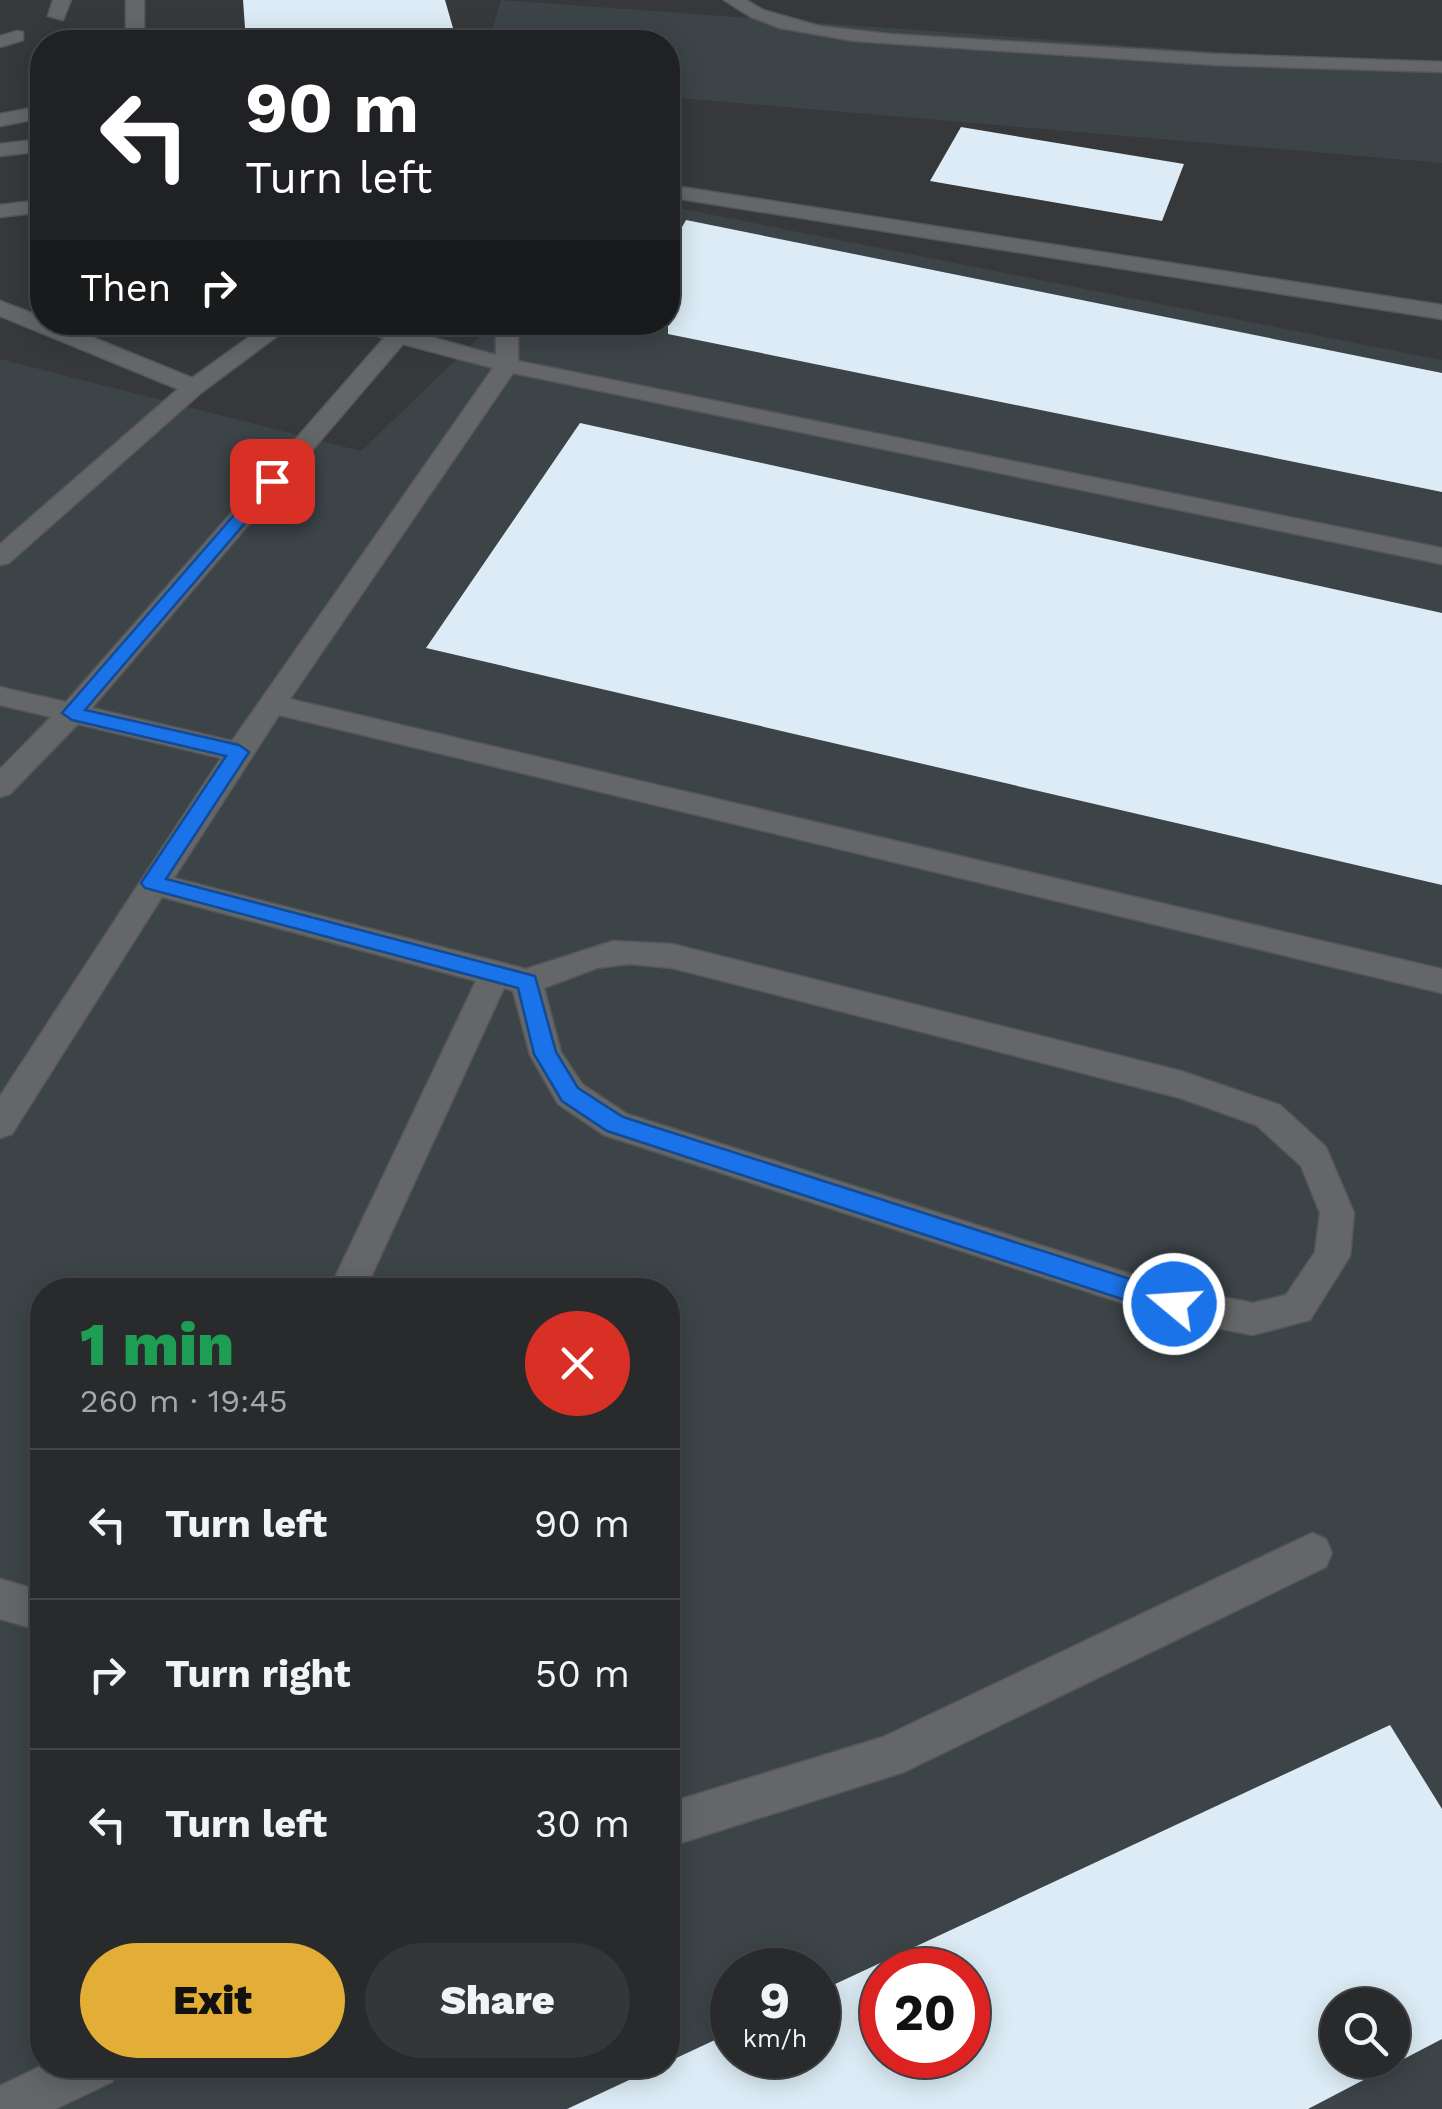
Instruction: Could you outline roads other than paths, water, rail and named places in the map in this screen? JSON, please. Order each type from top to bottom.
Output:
[{"type":"lane","points":[[134,0],[135,30]]},
{"type":"lane","points":[[733,0],[763,18],[807,28],[884,37],[1257,63],[1442,68]]},
{"type":"lane","points":[[0,120],[30,114]]},
{"type":"lane","points":[[0,150],[30,147]]},
{"type":"lane","points":[[680,194],[1442,312]]},
{"type":"lane","points":[[0,211],[30,207]]},
{"type":"lane","points":[[0,308],[30,320]]},
{"type":"lane","points":[[68,335],[194,387]]},
{"type":"lane","points":[[83,341],[92,335]]},
{"type":"lane","points":[[0,557],[194,387],[267,335]]},
{"type":"lane","points":[[394,335],[507,365],[1442,556]]},
{"type":"lane","points":[[0,1124],[239,752],[507,365],[507,335]]},
{"type":"lane","points":[[0,787],[72,713],[398,336]]},
{"type":"lane","points":[[0,696],[239,752]]},
{"type":"lane","points":[[272,704],[1442,981]]},
{"type":"lane","points":[[152,883],[511,978],[629,948],[1181,1085],[1268,1115],[1314,1156],[1338,1214],[1332,1256],[1297,1308],[1253,1319],[1174,1304],[616,1124],[570,1094],[546,1054],[511,978]]},
{"type":"lane","points":[[353,1278],[511,978]]},
{"type":"lane","points":[[680,1821],[889,1757],[1312,1553]]},
{"type":"lane","points":[[0,1599],[30,1608]]},
{"type":"lane","points":[[4,2109],[68,2078]]}]
